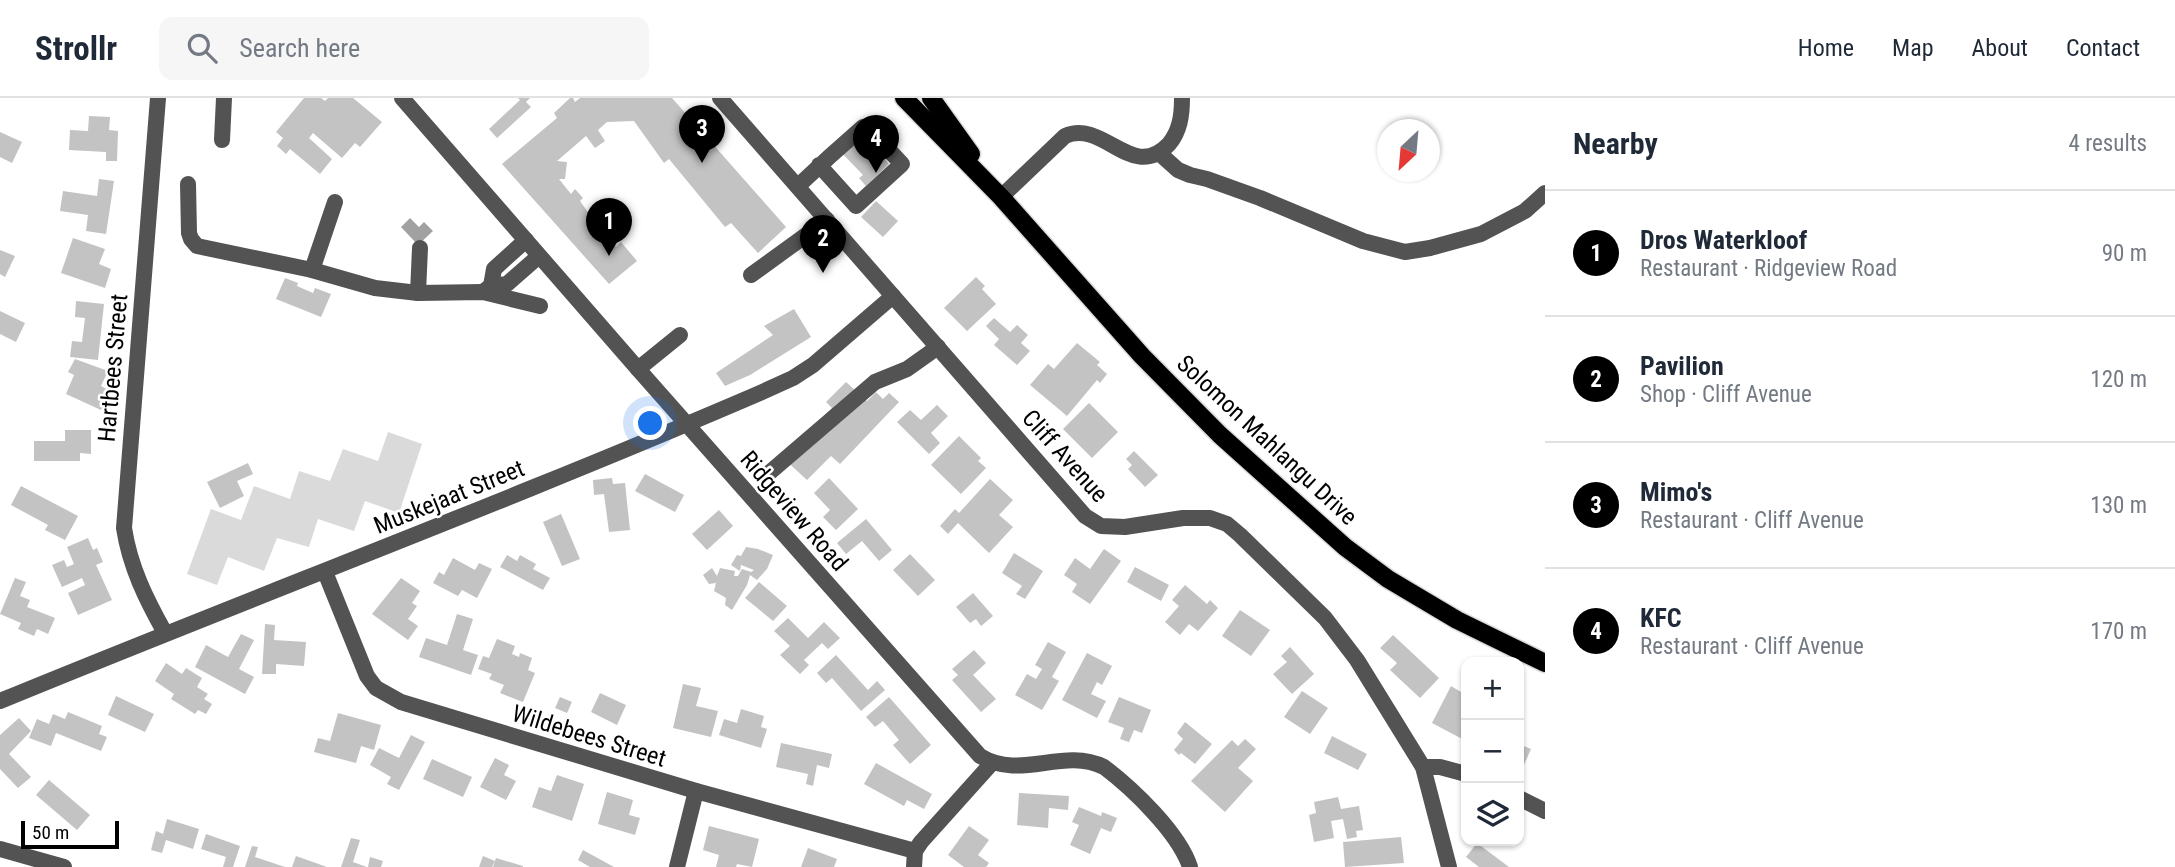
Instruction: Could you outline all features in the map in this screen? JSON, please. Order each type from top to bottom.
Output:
[{"type":"main road","name":"Solomon Mahlangu Drive","points":[[904,98],[1001,197],[1142,356],[1220,435],[1345,547],[1388,579],[1457,620],[1545,663]]},
{"type":"main road","name":"Solomon Mahlangu Drive","points":[[931,98],[1001,197]]},
{"type":"street","name":"Hartbees Street","points":[[158,98],[124,528],[130,560],[143,593],[165,633]]},
{"type":"street","points":[[222,141],[224,98]]},
{"type":"street","name":"Ridgeview Road","points":[[402,98],[980,756],[992,763]]},
{"type":"street","name":"Cliff Avenue","points":[[720,98],[1092,521],[1101,526],[1125,527],[1183,518],[1219,520],[1240,535],[1338,633],[1423,767],[1449,867]]},
{"type":"street","points":[[1001,197],[1065,136],[1072,133],[1091,134],[1135,156],[1152,156],[1159,153],[1174,137],[1179,127],[1182,98]]},
{"type":"street","points":[[798,186],[819,165],[863,127],[869,129],[902,164],[856,206],[819,165]]},
{"type":"street","points":[[1159,153],[1178,170],[1190,176],[1207,179],[1260,198],[1363,241],[1405,252],[1481,234],[1525,211],[1545,193]]},
{"type":"street","points":[[188,184],[189,233],[197,246],[312,270],[375,288],[418,293],[487,289],[507,284],[540,256]]},
{"type":"street","points":[[312,270],[335,202]]},
{"type":"street","points":[[751,275],[827,219]]},
{"type":"street","points":[[487,289],[494,269],[526,240]]},
{"type":"street","points":[[418,293],[420,248]]},
{"type":"street","points":[[487,289],[540,306]]},
{"type":"street","name":"Muskejaat Street","points":[[0,701],[165,633],[325,572],[688,424],[793,378],[813,365],[892,296]]},
{"type":"street","points":[[638,369],[680,335]]},
{"type":"street","points":[[769,474],[875,382],[907,369],[938,347]]},
{"type":"street","name":"Wildebees Street","points":[[325,572],[367,676],[376,688],[389,696],[419,709],[915,859]]},
{"type":"street","points":[[915,859],[992,763],[1012,766],[1079,760],[1092,761],[1104,767],[1174,834],[1190,867]]},
{"type":"street","points":[[1423,767],[1440,767],[1461,773]]},
{"type":"street","points":[[677,867],[696,791]]},
{"type":"street","points":[[1524,800],[1545,811]]},
{"type":"street","points":[[0,849],[64,867]]},
{"type":"shaded area","points":[[410,218],[419,227],[424,222],[433,231],[418,245],[401,227]]},
{"type":"shaded area","points":[[388,432],[422,444],[399,513],[365,501],[354,531],[318,519],[309,547],[277,538],[264,571],[228,557],[217,585],[187,574],[211,509],[241,520],[254,486],[290,499],[299,471],[330,481],[343,449],[378,461]]},
{"type":"building","points":[[304,98],[321,98],[325,101],[328,98],[353,98],[382,122],[360,147],[355,143],[342,158],[313,133],[309,138],[332,159],[320,174],[290,149],[286,154],[277,146],[283,138],[276,132]]},
{"type":"building","points":[[518,98],[530,98],[526,102],[531,107],[497,138],[489,129],[520,100]]},
{"type":"building","points":[[570,98],[575,102],[580,98],[672,98],[786,227],[758,253],[731,223],[725,227],[669,159],[664,163],[634,121],[607,122],[598,130],[605,141],[595,148],[586,136],[557,161],[567,162],[565,179],[559,179],[571,194],[575,189],[583,198],[580,201],[597,225],[601,220],[610,230],[606,233],[616,247],[621,242],[637,261],[609,284],[502,164],[557,118],[554,113]]},
{"type":"building","points":[[89,116],[110,117],[109,130],[118,131],[117,161],[106,161],[106,152],[69,150],[70,130],[88,131]]},
{"type":"building","points":[[857,131],[889,164],[866,186],[859,178],[863,175],[838,149]]},
{"type":"building","points":[[0,132],[22,142],[12,163],[0,157]]},
{"type":"building","points":[[99,179],[114,181],[106,234],[86,231],[88,215],[60,211],[63,191],[97,196]]},
{"type":"building","points":[[876,201],[898,221],[883,237],[861,217]]},
{"type":"building","points":[[73,238],[105,249],[99,264],[111,269],[105,288],[61,273]]},
{"type":"building","points":[[0,250],[15,256],[5,277],[0,274]]},
{"type":"building","points":[[976,277],[985,286],[982,289],[996,304],[967,331],[944,308]]},
{"type":"building","points":[[285,278],[313,293],[315,288],[331,294],[321,317],[276,299]]},
{"type":"building","points":[[76,301],[104,304],[98,360],[70,357],[72,341],[82,342],[85,318],[75,317]]},
{"type":"building","points":[[794,309],[811,337],[750,375],[725,386],[716,373],[773,335],[764,326]]},
{"type":"building","points":[[0,311],[25,323],[16,342],[0,334]]},
{"type":"building","points":[[994,318],[1010,332],[1017,325],[1028,335],[1021,343],[1030,351],[1017,365],[994,345],[999,339],[986,326]]},
{"type":"building","points":[[1077,343],[1100,362],[1097,365],[1107,374],[1100,383],[1097,380],[1067,416],[1030,385],[1048,364],[1054,369]]},
{"type":"building","points":[[75,359],[108,371],[101,386],[110,391],[101,410],[66,394],[74,375],[68,372]]},
{"type":"building","points":[[846,382],[867,401],[876,392],[883,399],[889,393],[899,402],[840,464],[831,456],[807,480],[782,457],[832,408],[826,402]]},
{"type":"building","points":[[1089,403],[1118,432],[1092,458],[1063,429]]},
{"type":"building","points":[[937,405],[948,416],[931,433],[940,443],[929,454],[897,422],[910,410],[921,420]]},
{"type":"building","points":[[65,430],[91,430],[91,454],[80,453],[80,461],[34,461],[34,441],[65,441]]},
{"type":"building","points":[[959,436],[981,458],[978,461],[986,468],[961,494],[931,465]]},
{"type":"building","points":[[1134,451],[1158,475],[1145,487],[1128,469],[1132,465],[1126,459]]},
{"type":"building","points":[[248,463],[253,474],[237,481],[244,496],[220,508],[207,482]]},
{"type":"building","points":[[645,474],[684,495],[675,512],[635,491]]},
{"type":"building","points":[[612,478],[613,484],[625,483],[630,530],[609,532],[604,494],[594,495],[593,480]]},
{"type":"building","points":[[829,478],[858,509],[836,530],[823,517],[830,510],[814,493]]},
{"type":"building","points":[[990,479],[1013,500],[999,515],[1013,527],[989,553],[958,523],[948,534],[940,526],[955,509],[959,513]]},
{"type":"building","points":[[21,486],[78,516],[65,540],[45,530],[48,525],[11,505]]},
{"type":"building","points":[[719,510],[733,526],[707,550],[692,534]]},
{"type":"building","points":[[561,514],[580,559],[562,566],[543,522]]},
{"type":"building","points":[[866,519],[892,550],[879,561],[862,541],[846,554],[837,543]]},
{"type":"building","points":[[88,538],[93,550],[97,548],[103,562],[96,565],[112,600],[78,615],[68,593],[85,585],[82,578],[62,587],[52,565],[64,560],[67,567],[74,564],[67,547]]},
{"type":"building","points":[[746,547],[773,555],[767,569],[757,580],[750,575],[732,610],[725,605],[726,598],[714,591],[716,583],[709,584],[703,575],[712,568],[717,576],[720,568],[735,571],[734,576],[738,576],[742,569],[751,572],[754,570],[741,565],[740,571],[731,565]]},
{"type":"building","points":[[1104,549],[1121,561],[1090,604],[1072,592],[1077,584],[1064,575],[1075,558],[1090,569]]},
{"type":"building","points":[[1014,553],[1043,571],[1025,599],[1016,594],[1022,586],[1002,573]]},
{"type":"building","points":[[910,554],[935,580],[918,596],[893,570]]},
{"type":"building","points":[[507,555],[517,561],[520,555],[536,564],[533,569],[550,578],[543,590],[500,567]]},
{"type":"building","points":[[453,558],[475,570],[479,563],[492,569],[477,598],[462,590],[458,596],[433,583],[439,572],[444,575]]},
{"type":"building","points":[[1135,567],[1169,585],[1161,601],[1127,582]]},
{"type":"building","points":[[15,578],[26,582],[20,596],[30,600],[27,607],[55,618],[48,634],[37,629],[34,636],[18,629],[21,623],[0,614]]},
{"type":"building","points":[[401,578],[420,591],[412,603],[417,606],[408,619],[418,626],[408,640],[372,614]]},
{"type":"building","points":[[759,582],[787,606],[773,621],[745,598]]},
{"type":"building","points":[[1185,585],[1207,604],[1210,600],[1218,608],[1198,631],[1189,624],[1180,635],[1165,622],[1179,606],[1172,600]]},
{"type":"building","points":[[973,593],[993,616],[981,626],[976,619],[970,623],[956,607]]},
{"type":"building","points":[[1240,610],[1270,630],[1251,656],[1222,636]]},
{"type":"building","points":[[457,614],[473,619],[463,650],[478,655],[471,675],[419,657],[426,638],[447,645]]},
{"type":"building","points":[[788,618],[808,638],[824,622],[840,638],[828,649],[822,643],[804,660],[809,665],[800,674],[780,655],[790,646],[774,631]]},
{"type":"building","points":[[265,624],[275,625],[274,640],[306,642],[304,666],[276,664],[276,674],[262,674]]},
{"type":"building","points":[[241,634],[254,640],[239,669],[254,677],[245,694],[195,667],[206,645],[228,657]]},
{"type":"building","points":[[1393,635],[1439,678],[1420,698],[1390,670],[1397,663],[1380,648]]},
{"type":"building","points":[[497,639],[515,646],[512,654],[519,657],[520,653],[532,658],[528,670],[535,673],[523,702],[500,693],[504,685],[489,679],[492,674],[478,669],[483,656],[489,658]]},
{"type":"building","points":[[1048,642],[1066,652],[1052,677],[1059,681],[1042,710],[1015,695],[1027,674],[1036,679],[1042,669],[1035,665]]},
{"type":"building","points":[[1290,647],[1314,674],[1292,694],[1273,674],[1287,662],[1281,656]]},
{"type":"building","points":[[974,650],[986,663],[973,675],[996,699],[981,712],[952,680],[958,675],[952,669]]},
{"type":"building","points":[[1087,653],[1112,666],[1102,685],[1097,682],[1091,694],[1106,701],[1097,718],[1062,700]]},
{"type":"building","points":[[836,655],[868,690],[877,681],[885,690],[861,711],[832,678],[826,683],[817,673]]},
{"type":"building","points":[[166,663],[182,674],[186,668],[202,678],[197,687],[208,694],[204,699],[212,704],[206,714],[198,710],[195,714],[171,699],[174,694],[155,681]]},
{"type":"building","points":[[683,684],[701,688],[696,706],[718,711],[711,737],[673,728]]},
{"type":"building","points":[[1451,686],[1461,692],[1461,738],[1432,723]]},
{"type":"building","points":[[1302,691],[1328,708],[1310,734],[1284,717]]},
{"type":"building","points":[[600,693],[626,705],[617,725],[591,712]]},
{"type":"building","points":[[116,696],[154,714],[145,732],[108,715]]},
{"type":"building","points":[[560,697],[572,702],[567,713],[555,708]]},
{"type":"building","points":[[889,697],[931,745],[910,764],[893,745],[899,740],[883,721],[875,727],[866,717]]},
{"type":"building","points":[[1119,697],[1151,710],[1142,733],[1134,730],[1129,742],[1120,739],[1124,728],[1108,722]]},
{"type":"building","points":[[741,709],[764,716],[761,727],[767,729],[761,748],[719,735],[724,719],[737,723]]},
{"type":"building","points":[[68,712],[102,726],[99,734],[107,737],[101,751],[56,733],[51,746],[29,738],[37,719],[49,724],[53,714],[65,719]]},
{"type":"building","points":[[338,713],[381,725],[374,750],[361,746],[356,763],[314,752],[318,738],[330,741]]},
{"type":"building","points":[[19,718],[31,731],[9,754],[31,777],[18,788],[0,769],[0,735]]},
{"type":"building","points":[[1185,722],[1212,744],[1195,764],[1174,750],[1183,739],[1177,733]]},
{"type":"building","points":[[411,735],[425,742],[399,790],[387,784],[391,777],[370,765],[379,748],[399,758]]},
{"type":"building","points":[[1332,736],[1367,754],[1358,770],[1324,753]]},
{"type":"building","points":[[1245,739],[1256,749],[1238,768],[1253,781],[1225,812],[1191,781],[1232,740],[1238,746]]},
{"type":"building","points":[[781,743],[832,754],[829,768],[817,765],[813,786],[806,784],[808,774],[776,767]]},
{"type":"building","points":[[1524,746],[1531,749],[1524,765]]},
{"type":"building","points":[[495,758],[509,765],[504,775],[516,781],[506,800],[480,787]]},
{"type":"building","points":[[432,759],[472,777],[463,797],[423,779]]},
{"type":"building","points":[[876,763],[932,794],[924,809],[907,800],[904,806],[864,784]]},
{"type":"building","points":[[557,775],[584,784],[572,821],[532,807],[539,787],[551,791]]},
{"type":"building","points":[[49,780],[90,815],[77,830],[36,795]]},
{"type":"building","points":[[607,792],[633,800],[629,815],[640,818],[635,835],[598,824]]},
{"type":"building","points":[[1019,793],[1069,796],[1068,810],[1049,808],[1048,828],[1017,825]]},
{"type":"building","points":[[1338,797],[1341,809],[1359,806],[1363,830],[1356,831],[1357,837],[1347,839],[1343,819],[1331,821],[1334,838],[1314,842],[1309,815],[1316,813],[1314,802]]},
{"type":"building","points":[[1079,807],[1101,816],[1102,812],[1117,818],[1111,832],[1101,828],[1090,854],[1070,845],[1079,825],[1072,822]]},
{"type":"building","points":[[167,819],[199,829],[193,849],[166,840],[162,853],[151,850],[156,831],[163,834]]},
{"type":"building","points":[[709,826],[759,839],[752,867],[737,864],[736,867],[716,867],[719,855],[703,850]]},
{"type":"building","points":[[969,826],[989,840],[978,855],[989,863],[986,867],[964,867],[948,855]]},
{"type":"building","points":[[206,834],[240,846],[233,867],[223,867],[226,857],[201,849]]},
{"type":"building","points":[[1401,837],[1404,863],[1345,867],[1343,842]]},
{"type":"building","points":[[351,838],[360,840],[353,862],[367,867],[341,867]]},
{"type":"building","points":[[252,846],[258,847],[255,857],[285,867],[245,867]]},
{"type":"building","points":[[1475,846],[1481,846],[1509,867],[1479,867],[1466,857]]},
{"type":"building","points":[[808,848],[837,859],[834,867],[801,867]]},
{"type":"building","points":[[583,850],[614,867],[590,867],[578,860]]},
{"type":"building","points":[[296,856],[327,867],[292,867]]},
{"type":"building","points":[[483,856],[495,861],[492,867],[479,867]]},
{"type":"building","points":[[370,857],[383,861],[381,867],[368,867]]},
{"type":"building","points":[[496,858],[523,866],[523,867],[493,867]]},
{"type":"place","name":"Mimo's","points":[[702,163]]},
{"type":"place","name":"KFC","points":[[876,173]]},
{"type":"place","name":"Dros Waterkloof","points":[[609,256]]},
{"type":"place","name":"Pavilion","points":[[823,273]]}]
